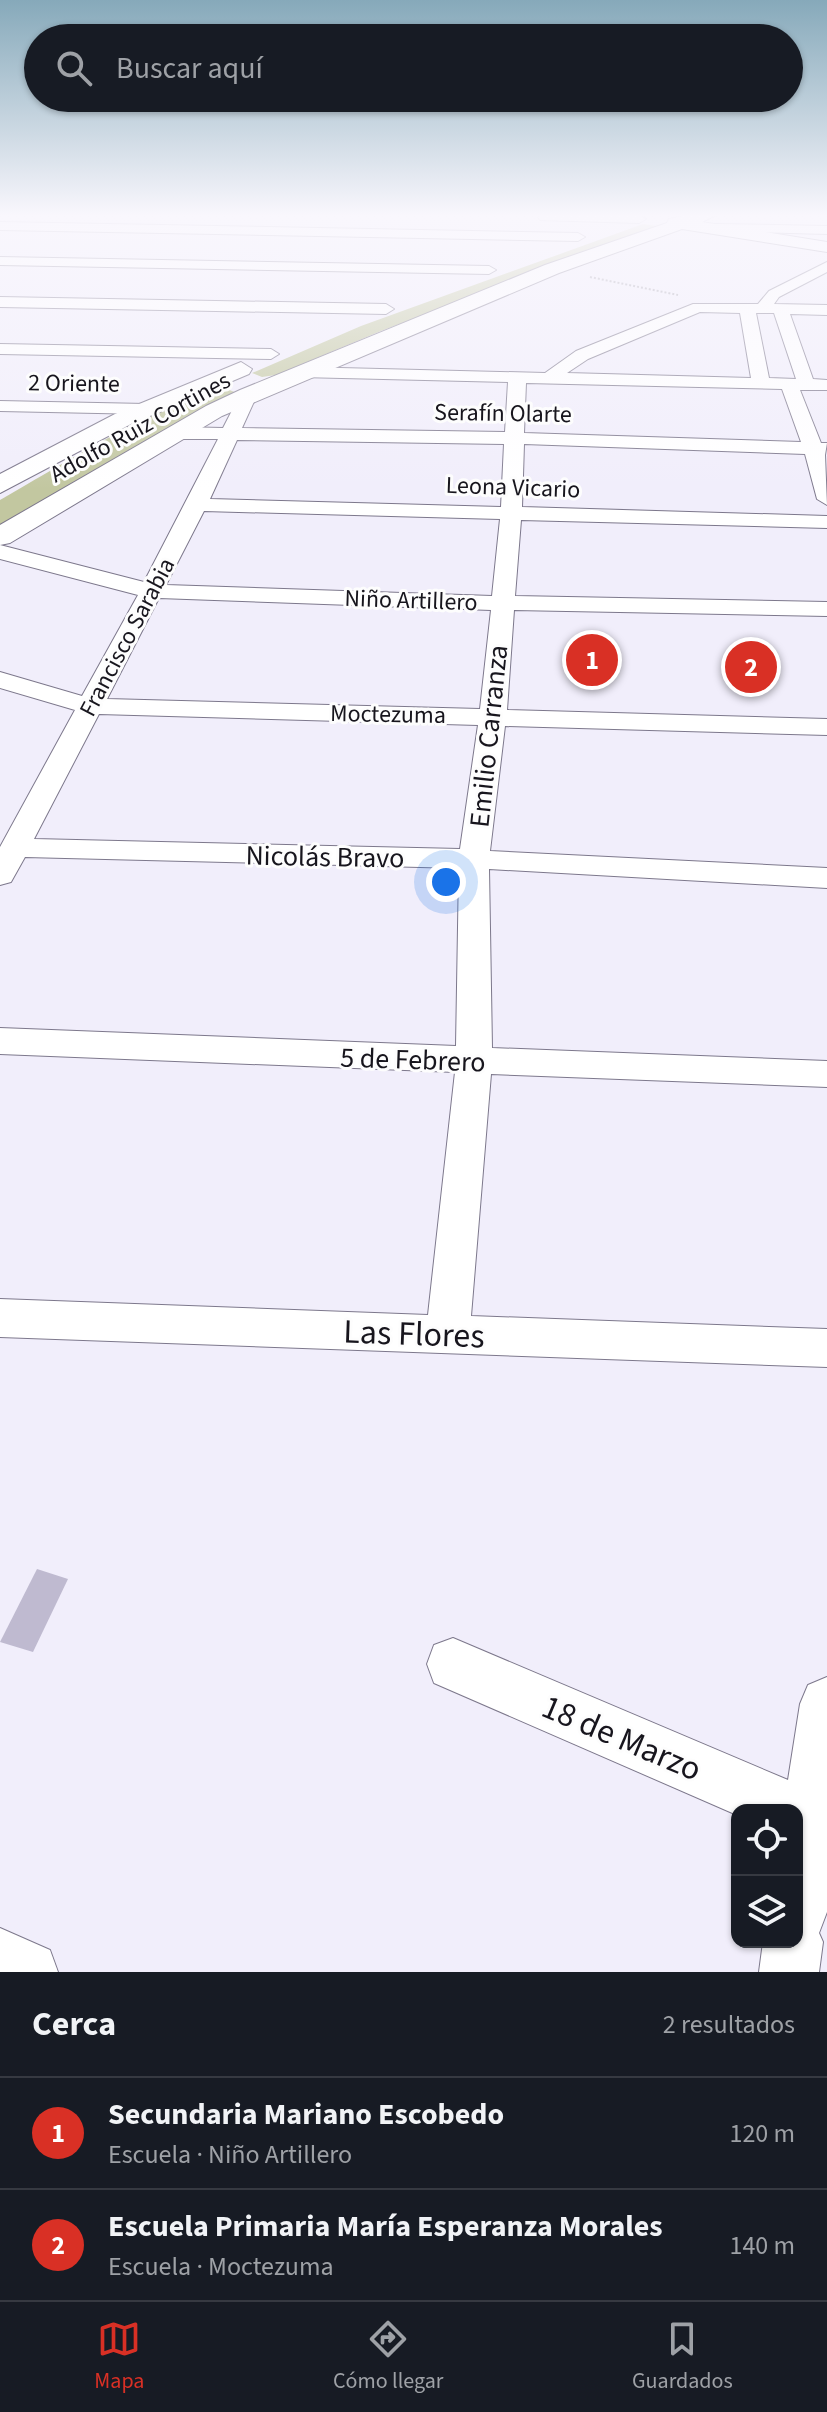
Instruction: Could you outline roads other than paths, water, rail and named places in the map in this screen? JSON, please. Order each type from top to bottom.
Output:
[{"type":"main road","name":"Adolfo Ruiz Cortines","points":[[0,537],[177,433],[256,392],[464,305]]},
{"type":"main road","points":[[329,332],[394,306]]},
{"type":"main road","name":"Adolfo Ruiz Cortines","points":[[6,478],[146,409],[278,352]]},
{"type":"main road","points":[[221,378],[256,392]]},
{"type":"street","points":[[22,305],[50,309],[73,305]]},
{"type":"street","points":[[50,309],[54,305]]},
{"type":"street","points":[[390,305],[394,306]]},
{"type":"street","points":[[761,384],[765,305]]},
{"type":"street","points":[[548,379],[582,355],[698,307],[827,310]]},
{"type":"street","points":[[763,308],[798,384],[820,448],[827,499]]},
{"type":"street","points":[[9,349],[213,347],[278,352]]},
{"type":"street","points":[[300,372],[548,379],[658,375],[761,384],[827,385]]},
{"type":"street","name":"Emilio Carranza","points":[[448,1334],[474,1061],[474,859],[493,716],[511,512],[517,378]]},
{"type":"street","name":"Francisco Sarabia","points":[[5,863],[197,505],[230,434],[256,392]]},
{"type":"street","name":"2 Oriente","points":[[0,406],[146,409]]},
{"type":"street","name":"Serafín Olarte","points":[[177,433],[516,438],[820,448]]},
{"type":"street","name":"Leona Vicario","points":[[197,505],[827,522]]},
{"type":"street","name":"Niño Artillero","points":[[0,552],[150,591],[502,603],[827,609]]},
{"type":"street","name":"Moctezuma","points":[[0,680],[90,706],[827,727]]},
{"type":"street","name":"Nicolás Bravo","points":[[5,863],[474,859],[827,878]]},
{"type":"street","name":"5 de Febrero","points":[[0,1041],[827,1074]]},
{"type":"street","name":"Las Flores","points":[[0,1318],[827,1348]]},
{"type":"street","name":"18 de Marzo","points":[[453,1664],[779,1804]]},
{"type":"street","points":[[802,1804],[827,1704]]},
{"type":"street","points":[[789,1972],[792,1948]]},
{"type":"street","points":[[0,1958],[28,1972]]},
{"type":"place","name":"Secundaria Mariano Escobedo","points":[[592,660]]},
{"type":"place","name":"Escuela Primaria María Esperanza Morales","points":[[751,667]]}]
